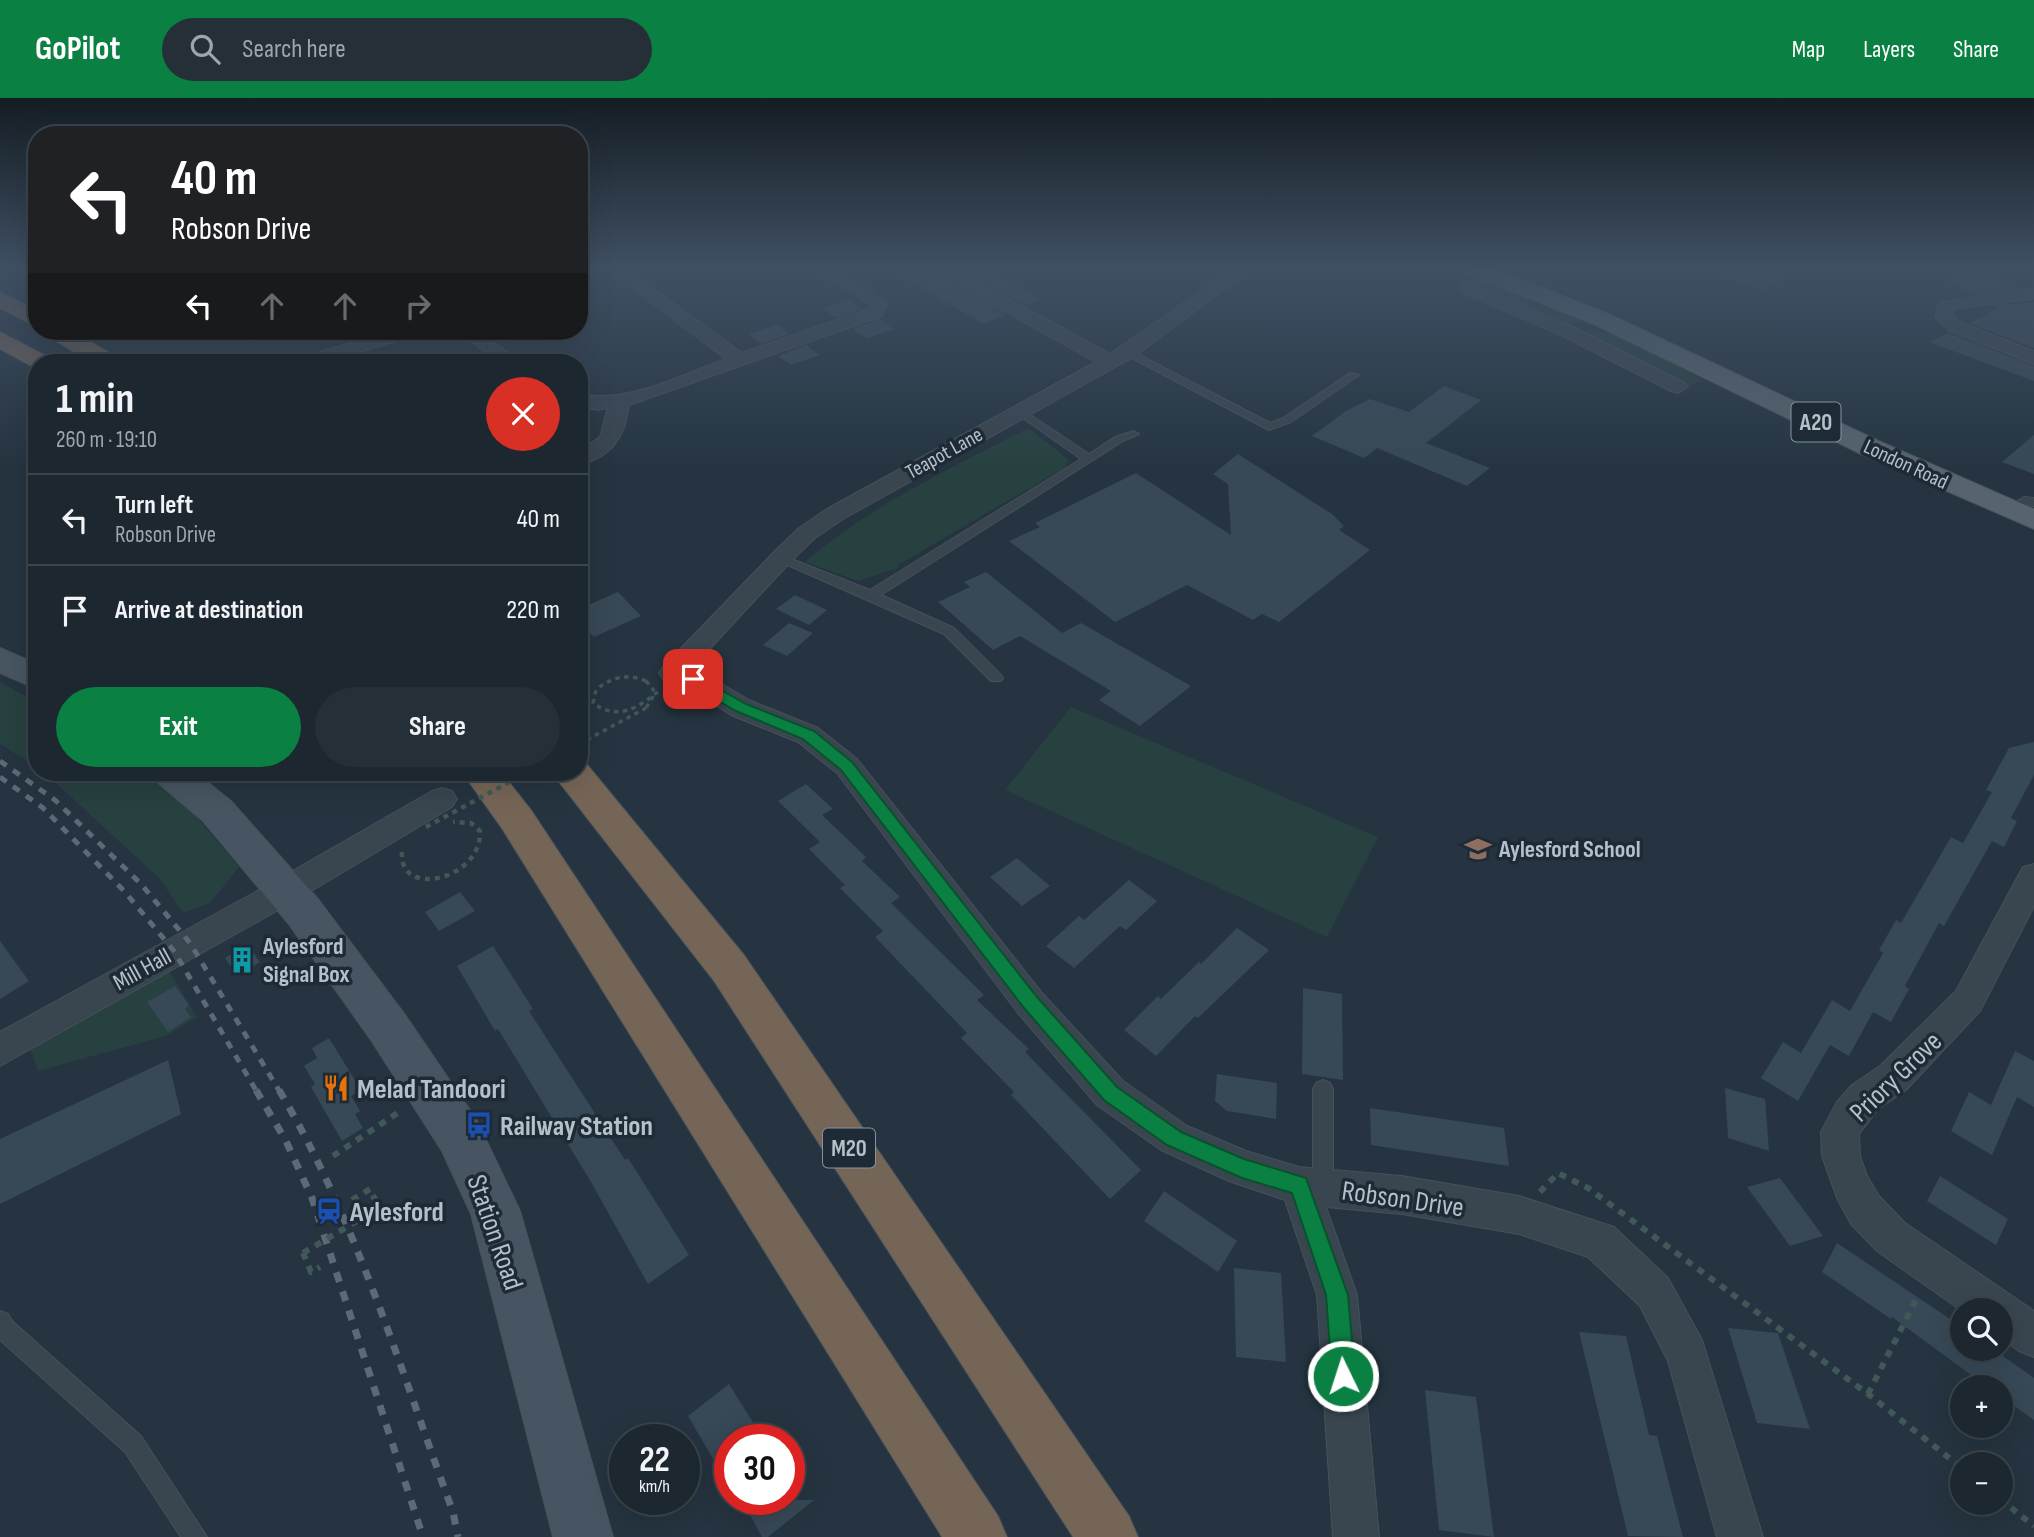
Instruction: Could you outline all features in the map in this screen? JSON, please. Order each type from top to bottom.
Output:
[{"type":"highway","points":[[0,339],[28,356]]},
{"type":"highway","points":[[70,340],[94,354]]},
{"type":"highway","points":[[486,781],[539,854],[977,1537]]},
{"type":"highway","name":"M20","points":[[579,781],[729,968],[1108,1537]]},
{"type":"main road","name":"London Road","points":[[1635,335],[1869,447],[2034,520]]},
{"type":"street","points":[[706,335],[741,361]]},
{"type":"street","points":[[588,402],[619,402],[812,335]]},
{"type":"street","points":[[1075,335],[1119,357]]},
{"type":"street","name":"Teapot Lane","points":[[682,676],[780,559],[807,533],[835,514],[1028,417],[1150,335]]},
{"type":"street","points":[[1575,335],[1678,387]]},
{"type":"street","points":[[1977,335],[2034,358]]},
{"type":"street","points":[[334,354],[380,340]]},
{"type":"street","points":[[479,340],[500,354]]},
{"type":"street","points":[[588,452],[610,442],[616,426],[619,402]]},
{"type":"street","points":[[0,659],[28,673]]},
{"type":"street","name":"Robson Drive","points":[[682,676],[741,708],[808,735],[847,766],[1030,1003],[1110,1093],[1174,1138],[1242,1168],[1311,1186],[1402,1195],[1519,1215],[1600,1241],[1654,1292],[1687,1355],[1740,1537]]},
{"type":"street","name":"Station Road","points":[[181,781],[217,811],[309,919],[432,1090],[459,1135],[495,1211],[583,1537]]},
{"type":"street","name":"Mill Hall","points":[[0,1050],[285,891],[442,799]]},
{"type":"street","name":"Priory Grove","points":[[1979,1298],[1891,1237],[1865,1210],[1851,1185],[1841,1156],[1840,1132],[1850,1114],[1865,1097],[1893,1078],[1968,1001],[2034,876]]},
{"type":"street","points":[[1311,1186],[1337,1295],[1356,1537]]},
{"type":"street","name":"Priory Grove","points":[[2013,1322],[2034,1336]]},
{"type":"lane","points":[[1119,357],[1269,427],[1287,420],[1354,375]]},
{"type":"lane","points":[[1028,417],[1089,459]]},
{"type":"lane","points":[[871,595],[1119,439],[1134,434]]},
{"type":"lane","points":[[2008,510],[2024,500],[2034,502]]},
{"type":"lane","points":[[780,559],[871,595],[948,631],[996,678]]},
{"type":"lane","points":[[1311,1186],[1323,1089]]},
{"type":"lane","points":[[0,1322],[4,1329],[133,1444],[195,1537]]},
{"type":"path","points":[[588,739],[646,708],[653,696],[654,695],[653,689],[639,677],[620,676],[602,684],[593,696],[594,705],[610,713],[626,713],[641,706],[653,696],[661,690],[682,676]]},
{"type":"path","points":[[420,831],[512,781]]},
{"type":"path","points":[[405,845],[401,855],[402,865],[407,873],[417,878],[430,879],[459,871],[478,852],[482,842],[480,832],[474,825],[463,821],[436,829]]},
{"type":"path","points":[[333,1156],[406,1107]]},
{"type":"path","points":[[1519,1215],[1558,1173],[1588,1188],[1868,1394],[1950,1459]]},
{"type":"path","points":[[320,1267],[311,1272],[303,1253],[379,1208],[370,1189],[352,1200]]},
{"type":"path","points":[[1868,1394],[1934,1266]]},
{"type":"path","points":[[2013,1509],[2034,1526]]},
{"type":"green space","points":[[1589,335],[1618,335],[1704,381],[1685,387]]},
{"type":"green space","points":[[1028,428],[1068,459],[1067,466],[898,565],[898,568],[858,581],[805,562],[884,505]]},
{"type":"green space","points":[[0,682],[28,698],[28,761],[0,744]]},
{"type":"green space","points":[[1071,707],[1378,837],[1327,937],[1005,790]]},
{"type":"green space","points":[[54,781],[154,781],[187,806],[239,867],[210,903],[183,913],[160,879]]},
{"type":"green space","points":[[168,969],[197,1017],[166,1036],[38,1071],[30,1049]]},
{"type":"building","points":[[749,335],[786,335],[761,344]]},
{"type":"building","points":[[1943,335],[1954,335],[2034,366],[2034,381],[1929,342]]},
{"type":"building","points":[[2001,335],[2034,335],[2034,348]]},
{"type":"building","points":[[806,345],[820,355],[791,365],[778,356]]},
{"type":"building","points":[[1444,386],[1481,400],[1426,443],[1490,468],[1467,486],[1377,448],[1364,458],[1312,436],[1346,411],[1370,399],[1409,412]]},
{"type":"building","points":[[2034,435],[2034,474],[2002,462]]},
{"type":"building","points":[[1238,454],[1332,514],[1344,526],[1339,530],[1370,550],[1279,622],[1262,614],[1253,620],[1187,585],[1115,622],[1009,541],[1040,527],[1035,523],[1136,473],[1231,535],[1228,484],[1213,474]]},
{"type":"building","points":[[986,572],[1062,633],[1081,623],[1191,686],[1140,726],[1099,700],[1111,691],[1020,636],[993,650],[938,602],[970,587],[964,582]]},
{"type":"building","points":[[618,592],[641,616],[594,637],[588,631],[588,605]]},
{"type":"building","points":[[795,595],[827,610],[809,625],[776,609]]},
{"type":"building","points":[[789,623],[813,633],[787,656],[763,645]]},
{"type":"building","points":[[2034,742],[2034,775],[2011,818],[2017,821],[2004,847],[1992,841],[1944,926],[1939,923],[1905,986],[1909,989],[1891,1022],[1873,1012],[1849,1056],[1830,1045],[1798,1101],[1761,1078],[1783,1042],[1801,1053],[1832,1000],[1850,1011],[1883,953],[1879,950],[1896,920],[1901,923],[1951,837],[1963,843],[1992,792],[1986,790],[2009,748]]},
{"type":"building","points":[[806,784],[833,809],[822,815],[866,857],[862,861],[900,897],[891,903],[984,995],[977,1000],[1029,1049],[1025,1052],[1141,1170],[1110,1199],[1011,1095],[1014,1092],[961,1038],[967,1033],[875,937],[883,931],[840,888],[845,885],[809,849],[820,842],[778,801]]},
{"type":"building","points":[[1017,858],[1050,886],[1022,906],[990,877]]},
{"type":"building","points":[[1129,880],[1157,901],[1126,930],[1120,926],[1074,968],[1046,946],[1079,916],[1084,920]]},
{"type":"building","points":[[460,892],[475,911],[439,931],[425,912]]},
{"type":"building","points":[[1237,928],[1269,950],[1198,1018],[1195,1016],[1156,1056],[1124,1030],[1158,996],[1161,999],[1199,962],[1201,964]]},
{"type":"building","points":[[0,941],[29,981],[0,999]]},
{"type":"building","name":"Aylesford Signal Box","points":[[247,945],[260,962],[237,975],[225,958]]},
{"type":"building","points":[[493,946],[533,1009],[529,1011],[625,1160],[628,1158],[689,1255],[648,1284],[591,1182],[457,966]]},
{"type":"building","points":[[175,986],[189,1005],[185,1009],[191,1017],[168,1032],[147,1002]]},
{"type":"building","points":[[1303,988],[1342,994],[1343,1080],[1302,1074]]},
{"type":"building","name":"Melad Tandoori","points":[[329,1038],[361,1090],[351,1096],[360,1111],[355,1114],[363,1128],[342,1141],[311,1087],[315,1084],[304,1066],[317,1058],[312,1048]]},
{"type":"building","points":[[2015,1051],[2034,1061],[2034,1107],[2017,1097],[1992,1155],[1951,1131],[1969,1092],[1991,1105]]},
{"type":"building","points":[[168,1060],[181,1114],[0,1204],[0,1139]]},
{"type":"building","points":[[1217,1074],[1277,1083],[1276,1119],[1227,1111],[1215,1101]]},
{"type":"building","points":[[1725,1088],[1765,1099],[1769,1151],[1728,1138]]},
{"type":"building","points":[[1370,1108],[1504,1128],[1509,1166],[1371,1145]]},
{"type":"building","points":[[1940,1176],[2008,1219],[1996,1245],[1927,1201]]},
{"type":"building","points":[[1780,1178],[1823,1236],[1790,1246],[1747,1187]]},
{"type":"building","points":[[1164,1191],[1237,1241],[1218,1272],[1144,1221]]},
{"type":"building","points":[[1837,1243],[1950,1319],[1950,1359],[1892,1317],[1891,1319],[1822,1272]]},
{"type":"building","points":[[1234,1268],[1281,1273],[1286,1362],[1236,1357]]},
{"type":"building","points":[[1728,1328],[1778,1333],[1810,1429],[1757,1423]]},
{"type":"building","points":[[1579,1332],[1626,1336],[1649,1435],[1657,1436],[1683,1537],[1628,1536]]},
{"type":"building","points":[[1952,1361],[2010,1361],[2034,1378],[2034,1420],[2013,1405],[2013,1375],[1971,1375]]},
{"type":"building","points":[[729,1384],[754,1424],[714,1424],[714,1461],[700,1437],[700,1424],[693,1424],[688,1416]]},
{"type":"building","points":[[1425,1390],[1476,1397],[1494,1537],[1439,1530]]},
{"type":"building","points":[[805,1500],[814,1500],[805,1507]]},
{"type":"building","points":[[750,1515],[795,1515],[768,1537],[762,1537]]},
{"type":"railway","points":[[0,761],[28,781]]},
{"type":"railway","points":[[0,777],[43,808],[125,892],[174,951],[257,1092]]},
{"type":"railway","points":[[28,781],[55,800],[141,884],[190,943],[280,1092]]},
{"type":"railway","points":[[256,1090],[286,1141],[312,1198],[423,1537]]},
{"type":"railway","points":[[279,1090],[306,1139],[354,1243],[453,1512],[458,1537]]},
{"type":"place","name":"Aylesford School","points":[[1478,849]]},
{"type":"place","name":"Aylesford Signal Box","points":[[242,960]]},
{"type":"place","name":"Melad Tandoori","points":[[336,1088]]},
{"type":"place","name":"Railway Station","points":[[479,1125]]},
{"type":"place","name":"Aylesford","points":[[329,1211]]},
{"type":"route","points":[[693,679],[741,708],[808,735],[847,766],[1030,1003],[1110,1093],[1174,1138],[1242,1168],[1299,1185],[1337,1295],[1343,1376]]}]
